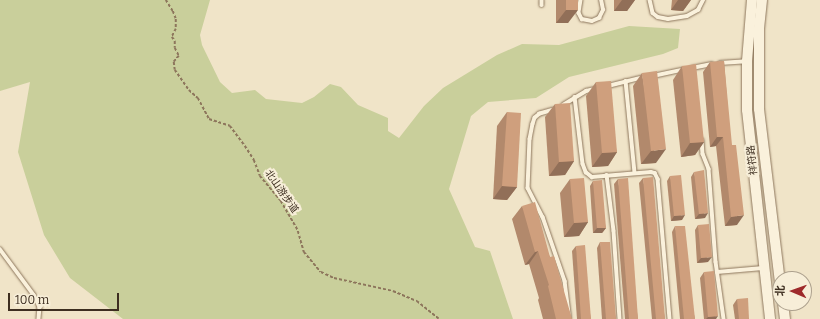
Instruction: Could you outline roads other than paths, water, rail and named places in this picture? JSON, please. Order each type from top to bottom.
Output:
[{"type":"main road","name":"祥符路","points":[[752,0],[747,61],[747,110],[770,319]]},
{"type":"main road","name":"祥符路","points":[[762,0],[758,28],[758,109],[779,271]]},
{"type":"lane","points":[[542,0],[542,5]]},
{"type":"lane","points":[[581,0],[578,13],[582,19],[592,21],[599,18],[602,10],[601,0]]},
{"type":"lane","points":[[650,0],[653,13],[658,17],[668,19],[687,16],[698,10],[703,0]]},
{"type":"lane","points":[[606,86],[694,67],[747,61]]},
{"type":"lane","points":[[694,67],[694,75]]},
{"type":"lane","points":[[626,81],[635,173]]},
{"type":"lane","points":[[570,319],[565,281],[543,216],[528,188],[530,139],[535,118],[586,91],[599,88]]},
{"type":"lane","points":[[575,97],[583,164],[586,172],[592,177],[651,172],[655,173],[658,179],[670,319]]},
{"type":"lane","points":[[701,138],[703,154],[709,169],[717,272],[724,319]]},
{"type":"lane","points":[[607,175],[614,231],[620,319]]},
{"type":"lane","points":[[0,249],[34,295],[40,307],[40,319]]},
{"type":"lane","points":[[717,272],[764,268]]}]
